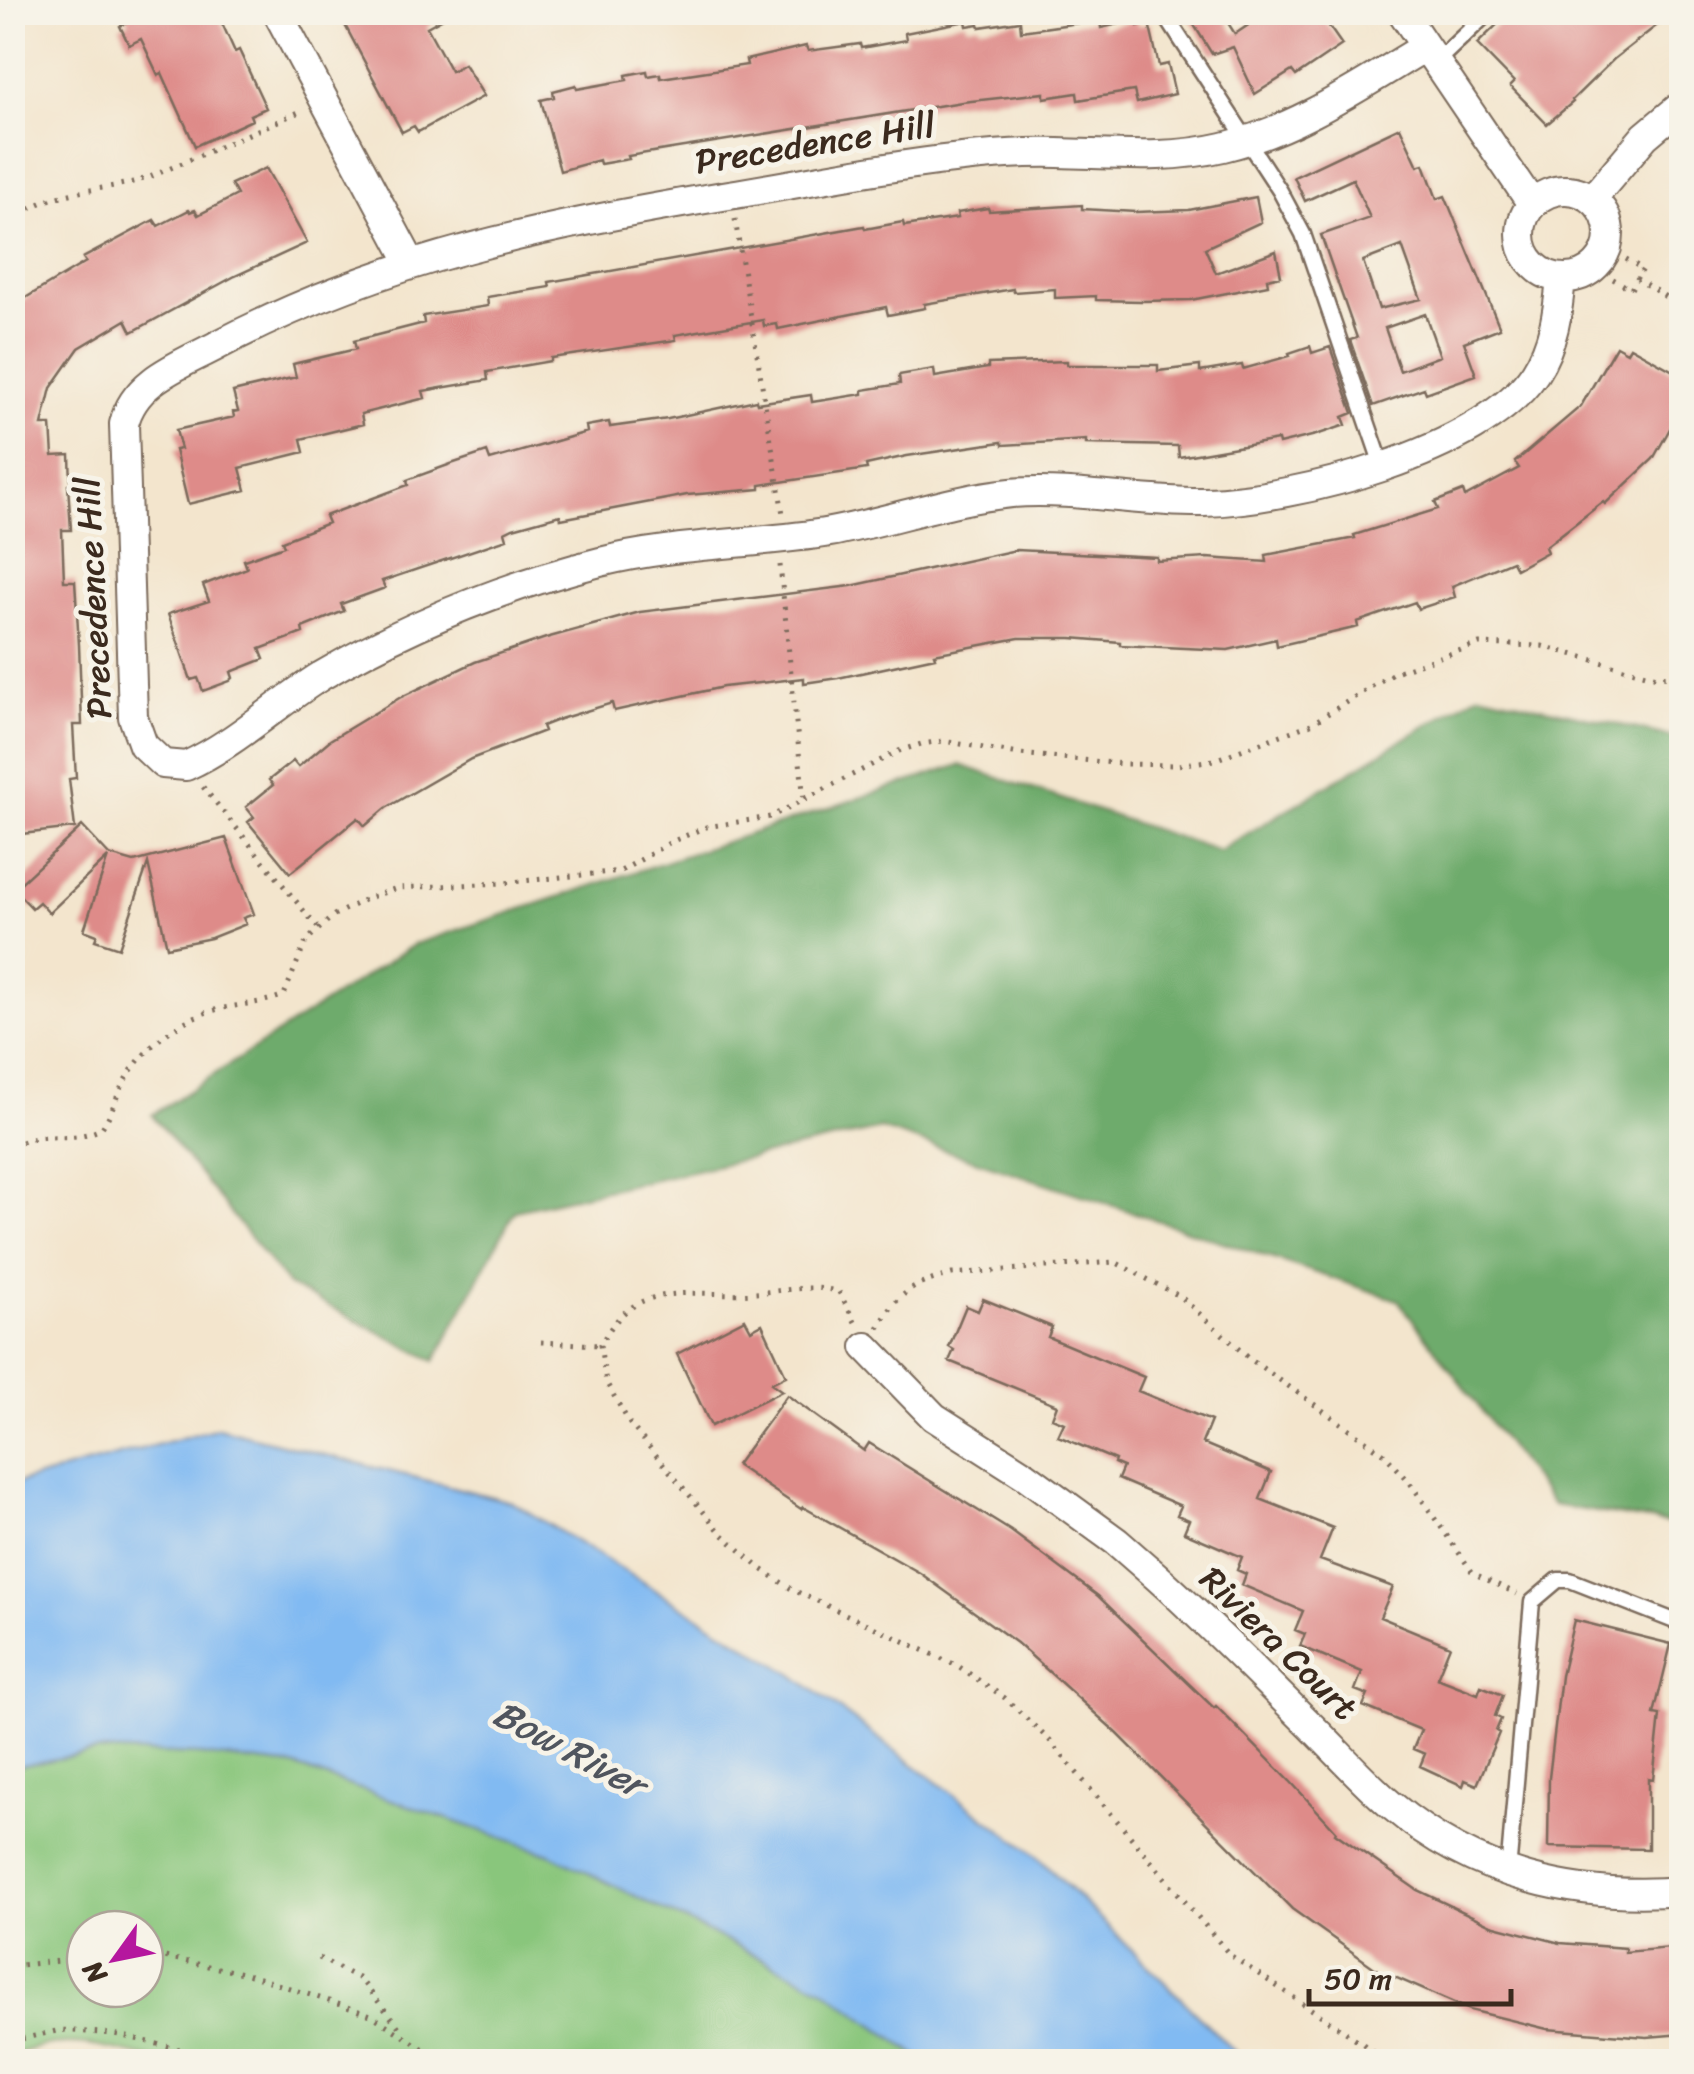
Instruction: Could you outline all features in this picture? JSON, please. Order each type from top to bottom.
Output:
[{"type":"street","points":[[277,12],[411,262]]},
{"type":"street","points":[[1402,12],[1532,204]]},
{"type":"street","name":"Precedence Hill","points":[[186,766],[163,764],[152,756],[136,731],[133,717],[123,441],[128,408],[145,386],[228,340],[411,262],[586,220],[904,166],[998,154],[1182,154],[1248,140],[1430,55]]},
{"type":"street","points":[[1592,198],[1645,136],[1682,105]]},
{"type":"street","points":[[1568,190],[1592,198],[1607,222],[1606,250],[1588,272],[1561,278],[1547,274],[1527,256],[1521,229],[1532,204],[1542,196],[1568,190]]},
{"type":"street","points":[[186,766],[321,677],[390,639],[476,601],[602,562],[695,545],[831,532],[987,496],[1072,492],[1172,501],[1230,501],[1298,490],[1382,465],[1457,434],[1495,412],[1521,390],[1551,341],[1561,278]]},
{"type":"street","name":"Riviera Court","points":[[866,1348],[922,1408],[1078,1513],[1157,1577],[1388,1802],[1434,1837],[1508,1872],[1547,1885],[1598,1892],[1682,1890]]},
{"type":"lane","points":[[1163,12],[1248,140],[1303,234],[1382,465]]},
{"type":"lane","points":[[1430,55],[1489,12]]},
{"type":"lane","points":[[1508,1872],[1532,1602],[1558,1580],[1570,1580],[1682,1624]]},
{"type":"path","points":[[12,220],[50,200],[150,177],[324,100]]},
{"type":"path","points":[[734,217],[783,515]]},
{"type":"path","points":[[1613,278],[1631,289],[1638,279],[1643,269],[1626,259]]},
{"type":"path","points":[[1638,279],[1681,306]]},
{"type":"path","points":[[780,561],[804,801]]},
{"type":"path","points":[[12,1146],[38,1136],[64,1140],[101,1129],[125,1081],[164,1035],[184,1021],[215,1010],[284,995],[306,942],[318,928],[334,915],[397,888],[503,883],[621,871],[689,833],[770,817],[899,751],[921,744],[943,741],[1019,754],[1124,764],[1177,765],[1214,760],[1312,724],[1395,672],[1479,644],[1542,646],[1657,678],[1682,675]]},
{"type":"path","points":[[186,766],[318,928]]},
{"type":"path","points":[[866,1348],[899,1296],[934,1279],[952,1274],[1115,1262],[1181,1298],[1250,1359],[1383,1453],[1408,1480],[1473,1573],[1532,1602]]},
{"type":"path","points":[[866,1348],[846,1300],[838,1292],[823,1288],[680,1294],[646,1300],[624,1312],[600,1345],[606,1382],[630,1424],[722,1534],[760,1568],[793,1590],[958,1666],[1005,1698],[1050,1741],[1230,1955],[1362,2042],[1384,2062]]},
{"type":"path","points":[[541,1342],[600,1345]]},
{"type":"path","points":[[165,1957],[247,1974],[371,2015],[444,2062]]},
{"type":"path","points":[[319,1958],[360,1979],[404,2034]]},
{"type":"path","points":[[12,1966],[65,1960]]},
{"type":"path","points":[[12,2041],[61,2030],[114,2034],[236,2062]]},
{"type":"green space","points":[[1480,693],[1681,739],[1681,1525],[1553,1505],[1398,1300],[881,1129],[515,1210],[435,1361],[288,1285],[152,1115],[415,944],[960,765],[1219,851]]},
{"type":"green space","points":[[99,1751],[201,1755],[293,1766],[550,1854],[824,1989],[925,2061],[164,2062],[107,2048],[69,2044],[31,2049],[13,2056],[13,1767]]},
{"type":"water","name":"Bow River","points":[[218,1428],[512,1502],[792,1674],[1038,1857],[1244,2061],[925,2061],[824,1989],[550,1854],[293,1766],[201,1755],[99,1751],[13,1767],[13,1484]]},
{"type":"building","points":[[125,12],[217,12],[266,108],[250,115],[252,120],[195,146],[162,73],[158,75],[141,39],[129,45],[120,26],[129,22]]},
{"type":"building","points":[[338,12],[454,12],[427,27],[451,71],[464,64],[484,96],[418,132],[414,126],[402,132]]},
{"type":"building","points":[[1186,12],[1221,12],[1235,34],[1268,12],[1319,12],[1342,45],[1296,76],[1292,71],[1255,94],[1233,47],[1212,54]]},
{"type":"building","points":[[1510,12],[1555,12],[1570,28],[1589,12],[1674,12],[1614,59],[1547,124],[1477,44]]},
{"type":"building","points":[[1100,20],[1101,28],[1137,20],[1138,26],[1149,23],[1159,66],[1168,64],[1175,94],[1137,103],[1134,91],[1078,100],[1077,93],[1044,98],[1044,93],[962,102],[628,156],[629,159],[600,164],[599,160],[560,171],[541,100],[554,97],[553,91],[627,80],[626,75],[647,71],[648,76],[660,74],[661,78],[747,65],[746,60],[806,46],[808,51],[860,44],[861,48],[906,40],[905,33],[966,21],[967,26],[980,27],[1020,21],[1021,31]]},
{"type":"building","points":[[1400,127],[1418,166],[1424,164],[1437,199],[1445,196],[1500,328],[1464,342],[1476,375],[1373,406],[1350,340],[1357,338],[1321,235],[1370,218],[1353,179],[1305,201],[1294,177]],"holes":[[[1402,246],[1421,299],[1379,309],[1363,261]],[[1425,314],[1440,356],[1400,371],[1385,328]]]},
{"type":"building","points":[[266,168],[307,243],[235,276],[132,332],[126,320],[79,348],[51,388],[42,425],[51,425],[53,456],[70,455],[71,530],[62,530],[64,581],[75,581],[79,645],[82,725],[73,725],[76,778],[69,779],[75,828],[12,835],[12,306],[86,262],[83,258],[154,220],[158,226],[189,210],[198,215],[237,195],[231,184]]},
{"type":"building","points":[[1256,197],[1261,222],[1205,248],[1216,273],[1276,251],[1281,276],[1267,279],[1268,285],[1191,300],[1141,301],[1096,300],[1096,296],[1055,298],[1055,289],[1013,289],[924,304],[925,308],[888,315],[886,307],[778,329],[777,324],[764,326],[763,320],[675,335],[676,340],[551,358],[487,372],[488,380],[423,391],[425,398],[361,414],[363,424],[301,439],[304,452],[240,468],[246,490],[188,504],[175,450],[181,449],[176,430],[234,417],[233,412],[238,411],[233,392],[296,377],[293,364],[356,349],[354,341],[424,323],[423,316],[488,306],[487,297],[550,287],[549,282],[864,226],[865,229],[903,222],[904,226],[958,218],[957,213],[988,208],[989,211],[1082,205],[1082,209],[1136,212],[1189,210]]},
{"type":"building","points":[[1310,346],[1312,353],[1330,347],[1353,413],[1343,417],[1346,425],[1279,444],[1278,440],[1179,457],[1178,446],[1086,444],[1086,440],[1003,445],[1002,442],[907,456],[866,465],[867,469],[760,485],[760,489],[687,495],[561,519],[560,515],[513,528],[505,532],[507,539],[382,581],[385,588],[341,604],[344,611],[302,628],[303,633],[260,649],[264,659],[231,672],[230,681],[203,691],[198,678],[191,680],[168,614],[209,601],[203,585],[247,568],[244,560],[284,546],[282,541],[328,523],[325,516],[408,485],[407,480],[451,464],[487,452],[490,460],[587,432],[586,426],[609,422],[610,427],[668,419],[756,400],[757,403],[811,395],[812,402],[863,394],[863,390],[900,384],[899,375],[934,369],[935,377],[988,368],[988,364],[1067,361],[1067,365],[1158,365],[1158,371],[1200,366],[1200,372],[1242,365],[1243,369]]},
{"type":"building","points":[[1616,346],[1627,352],[1630,347],[1682,376],[1682,407],[1653,459],[1605,504],[1545,547],[1547,552],[1516,569],[1512,561],[1452,586],[1455,597],[1418,609],[1415,602],[1357,622],[1358,627],[1277,646],[1276,639],[1228,650],[1019,638],[838,678],[723,687],[614,711],[612,703],[542,726],[544,731],[471,759],[386,808],[365,826],[358,818],[290,873],[248,822],[254,817],[246,807],[273,785],[269,780],[293,761],[298,767],[330,740],[401,697],[475,662],[640,612],[851,586],[1016,550],[1157,557],[1157,561],[1207,558],[1267,562],[1266,555],[1355,538],[1354,535],[1438,509],[1435,502],[1463,491],[1465,497],[1519,468],[1515,462],[1581,406]]},
{"type":"building","points":[[82,826],[109,855],[134,862],[226,838],[254,914],[243,918],[246,924],[211,938],[167,947],[148,863],[119,948],[95,940],[97,935],[84,930],[108,857],[49,913],[39,902],[32,908],[14,889]]},
{"type":"building","points":[[983,1299],[1052,1327],[1048,1337],[1144,1377],[1138,1391],[1211,1421],[1202,1443],[1271,1472],[1260,1499],[1333,1528],[1320,1560],[1393,1587],[1380,1617],[1450,1646],[1437,1678],[1478,1694],[1481,1686],[1503,1695],[1495,1716],[1501,1719],[1496,1731],[1499,1733],[1477,1785],[1465,1780],[1463,1786],[1420,1766],[1425,1754],[1413,1749],[1421,1730],[1363,1706],[1368,1695],[1355,1690],[1362,1672],[1300,1646],[1305,1634],[1295,1630],[1303,1611],[1242,1585],[1246,1574],[1237,1570],[1242,1557],[1184,1532],[1189,1520],[1177,1515],[1181,1506],[1118,1479],[1123,1467],[1115,1460],[1058,1436],[1064,1423],[1052,1418],[1057,1405],[949,1361],[954,1350],[949,1347],[966,1306],[978,1311]]},
{"type":"building","points":[[745,1319],[751,1330],[762,1324],[786,1376],[771,1383],[782,1391],[711,1426],[677,1354]]},
{"type":"building","points":[[787,1395],[864,1451],[869,1443],[1011,1531],[1098,1596],[1216,1706],[1335,1833],[1417,1890],[1491,1925],[1560,1943],[1625,1948],[1625,1952],[1682,1947],[1682,2034],[1647,2037],[1547,2029],[1470,2010],[1376,1969],[1292,1909],[1118,1734],[1017,1643],[920,1573],[801,1509],[736,1465]]},
{"type":"building","points":[[1574,1620],[1671,1644],[1654,1714],[1660,1715],[1653,1780],[1648,1779],[1648,1849],[1548,1847],[1549,1778],[1561,1676]]}]
